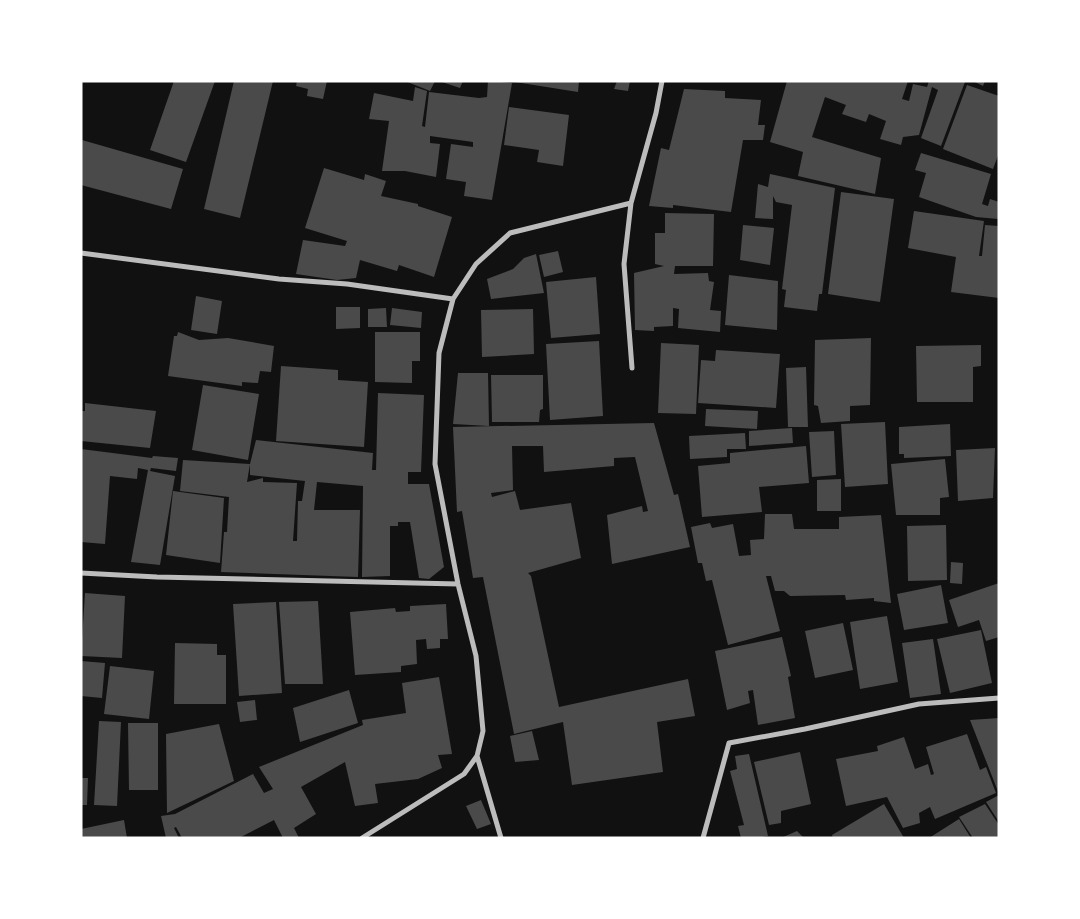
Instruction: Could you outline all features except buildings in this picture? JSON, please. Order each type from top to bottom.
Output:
[{"type":"street","points":[[632,368],[624,264],[631,203],[656,113],[662,81]]},
{"type":"street","points":[[362,838],[464,774],[477,756],[483,731],[476,656],[458,584],[435,464],[439,353],[453,299],[476,264],[510,233],[631,203]]},
{"type":"street","points":[[81,253],[279,279],[347,284],[453,299]]},
{"type":"street","points":[[81,573],[157,577],[458,584]]},
{"type":"street","points":[[703,838],[729,743],[805,729],[919,704],[999,698]]},
{"type":"street","points":[[477,756],[501,838]]}]
